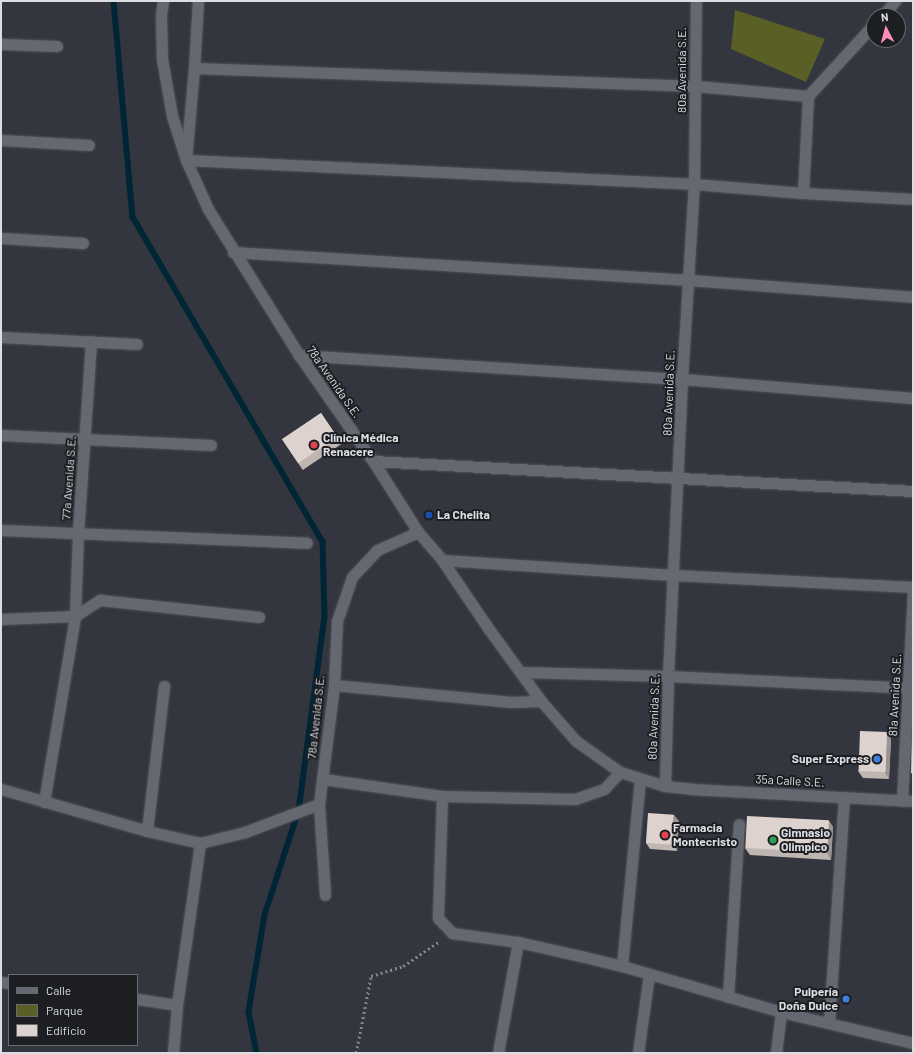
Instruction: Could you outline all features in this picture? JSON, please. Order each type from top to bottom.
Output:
[{"type":"street","name":"78a Avenida S.E.","points":[[163,1],[161,16],[162,59],[172,116],[186,160],[208,210],[299,355],[373,461],[418,532],[377,550],[352,577],[337,621],[334,685],[319,804],[325,895]]},
{"type":"street","points":[[198,1],[186,160],[694,184],[803,193],[913,199]]},
{"type":"street","name":"80a Avenida S.E.","points":[[665,786],[668,676],[679,479],[682,379],[694,184],[696,1]]},
{"type":"street","points":[[803,193],[808,96],[866,33]]},
{"type":"street","points":[[1,44],[57,46]]},
{"type":"street","points":[[194,68],[696,86],[808,96]]},
{"type":"street","points":[[1,140],[88,145]]},
{"type":"street","points":[[1,238],[83,243]]},
{"type":"street","points":[[234,252],[688,280],[913,297]]},
{"type":"street","points":[[1,337],[137,344]]},
{"type":"street","name":"77a Avenida S.E.","points":[[44,802],[75,616],[78,533],[91,341]]},
{"type":"street","points":[[299,355],[682,379],[913,398]]},
{"type":"street","points":[[1,435],[211,445]]},
{"type":"street","points":[[373,461],[913,491]]},
{"type":"street","points":[[1,530],[307,543]]},
{"type":"street","name":"35a Calle S.E.","points":[[418,532],[442,560],[488,628],[541,701],[576,741],[620,772],[640,780],[665,786],[692,789],[908,801]]},
{"type":"street","points":[[442,560],[674,575],[913,587]]},
{"type":"street","name":"81a Avenida S.E.","points":[[908,801],[913,591]]},
{"type":"street","points":[[1,619],[75,616],[100,600],[259,617]]},
{"type":"street","points":[[521,672],[668,676],[910,688]]},
{"type":"street","points":[[334,685],[511,702],[541,701]]},
{"type":"street","points":[[147,831],[164,686]]},
{"type":"street","points":[[323,779],[442,796],[574,799],[604,789],[620,772]]},
{"type":"street","points":[[622,966],[640,780]]},
{"type":"street","points":[[1,789],[147,831],[200,843],[245,832],[319,804]]},
{"type":"street","points":[[442,796],[438,918],[452,933],[518,942],[622,966],[782,1012],[913,1043]]},
{"type":"street","points":[[829,1023],[844,797]]},
{"type":"street","points":[[728,997],[739,824]]},
{"type":"street","points":[[173,1053],[177,1005],[200,843]]},
{"type":"street","points":[[498,1053],[518,942]]},
{"type":"street","points":[[638,1053],[649,975]]},
{"type":"street","points":[[138,1000],[177,1005]]},
{"type":"street","points":[[776,1053],[782,1012]]},
{"type":"path","points":[[356,1053],[371,976],[403,966],[452,933]]},
{"type":"green space","points":[[735,10],[825,39],[806,82],[731,49]]},
{"type":"building","name":"Clínica Médica Renacere","points":[[321,413],[337,437],[298,463],[282,439]]},
{"type":"building","name":"Super Express","points":[[860,731],[887,732],[886,772],[859,771]]},
{"type":"building","points":[[913,735],[913,774],[911,773]]},
{"type":"building","name":"Farmacia Montecristo","points":[[648,813],[674,815],[672,845],[646,843]]},
{"type":"building","points":[[747,816],[829,820],[827,852],[745,848]]},
{"type":"waterway","points":[[114,1],[133,217],[323,542],[325,616],[299,811],[265,915],[249,1012],[257,1053]]},
{"type":"place","name":"Clínica Médica Renacere","points":[[314,445]]},
{"type":"place","name":"La Chelita","points":[[429,515]]},
{"type":"place","name":"Super Express","points":[[877,759]]},
{"type":"place","name":"Farmacia Montecristo","points":[[665,835]]},
{"type":"place","name":"Gimnasio Olimpico","points":[[773,840]]},
{"type":"place","name":"Pulpería Doña Dulce","points":[[846,999]]}]
